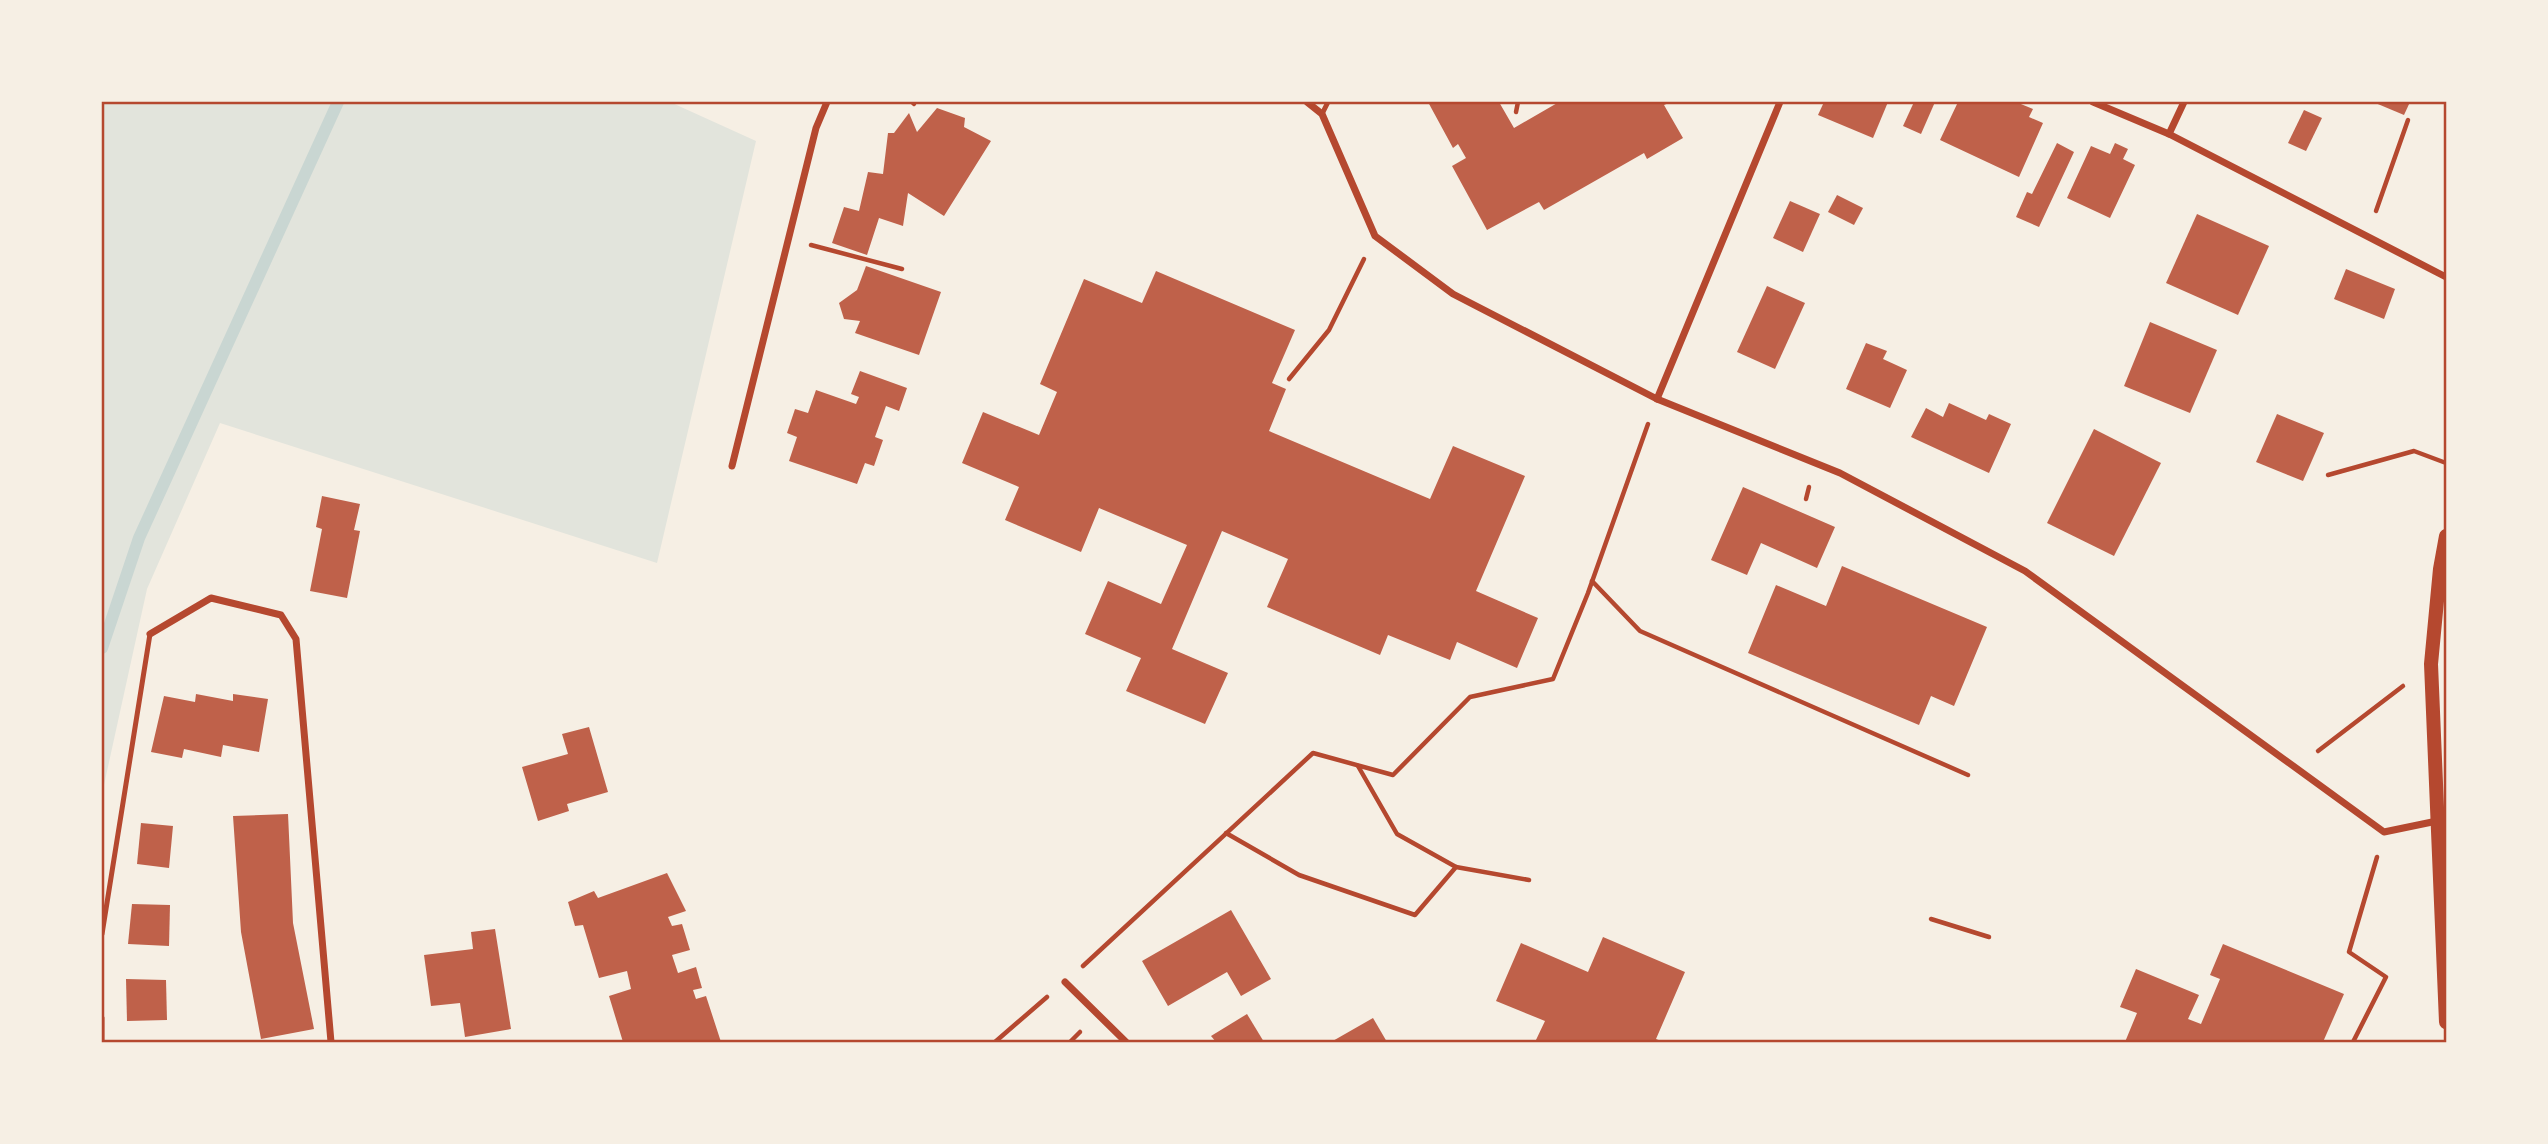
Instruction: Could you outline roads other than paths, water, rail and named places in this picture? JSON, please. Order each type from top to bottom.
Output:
[{"type":"main road","points":[[2446,536],[2440,569],[2431,664],[2446,1022]]},
{"type":"street","points":[[732,466],[816,128],[827,102]]},
{"type":"street","points":[[1307,102],[1322,114],[1375,236],[1453,294],[1657,399],[1840,473],[2025,570],[2384,832],[2438,821]]},
{"type":"street","points":[[1657,399],[1780,102]]},
{"type":"street","points":[[2093,102],[2169,134],[2446,277]]},
{"type":"street","points":[[2169,134],[2184,102]]},
{"type":"street","points":[[150,634],[211,598],[281,615],[296,639],[331,1042]]},
{"type":"street","points":[[1065,982],[1126,1042]]},
{"type":"lane","points":[[1322,114],[1328,102]]},
{"type":"lane","points":[[102,934],[150,634]]},
{"type":"lane","points":[[102,1018],[102,1042]]},
{"type":"waterway","points":[[102,648],[139,538],[338,102]]}]
